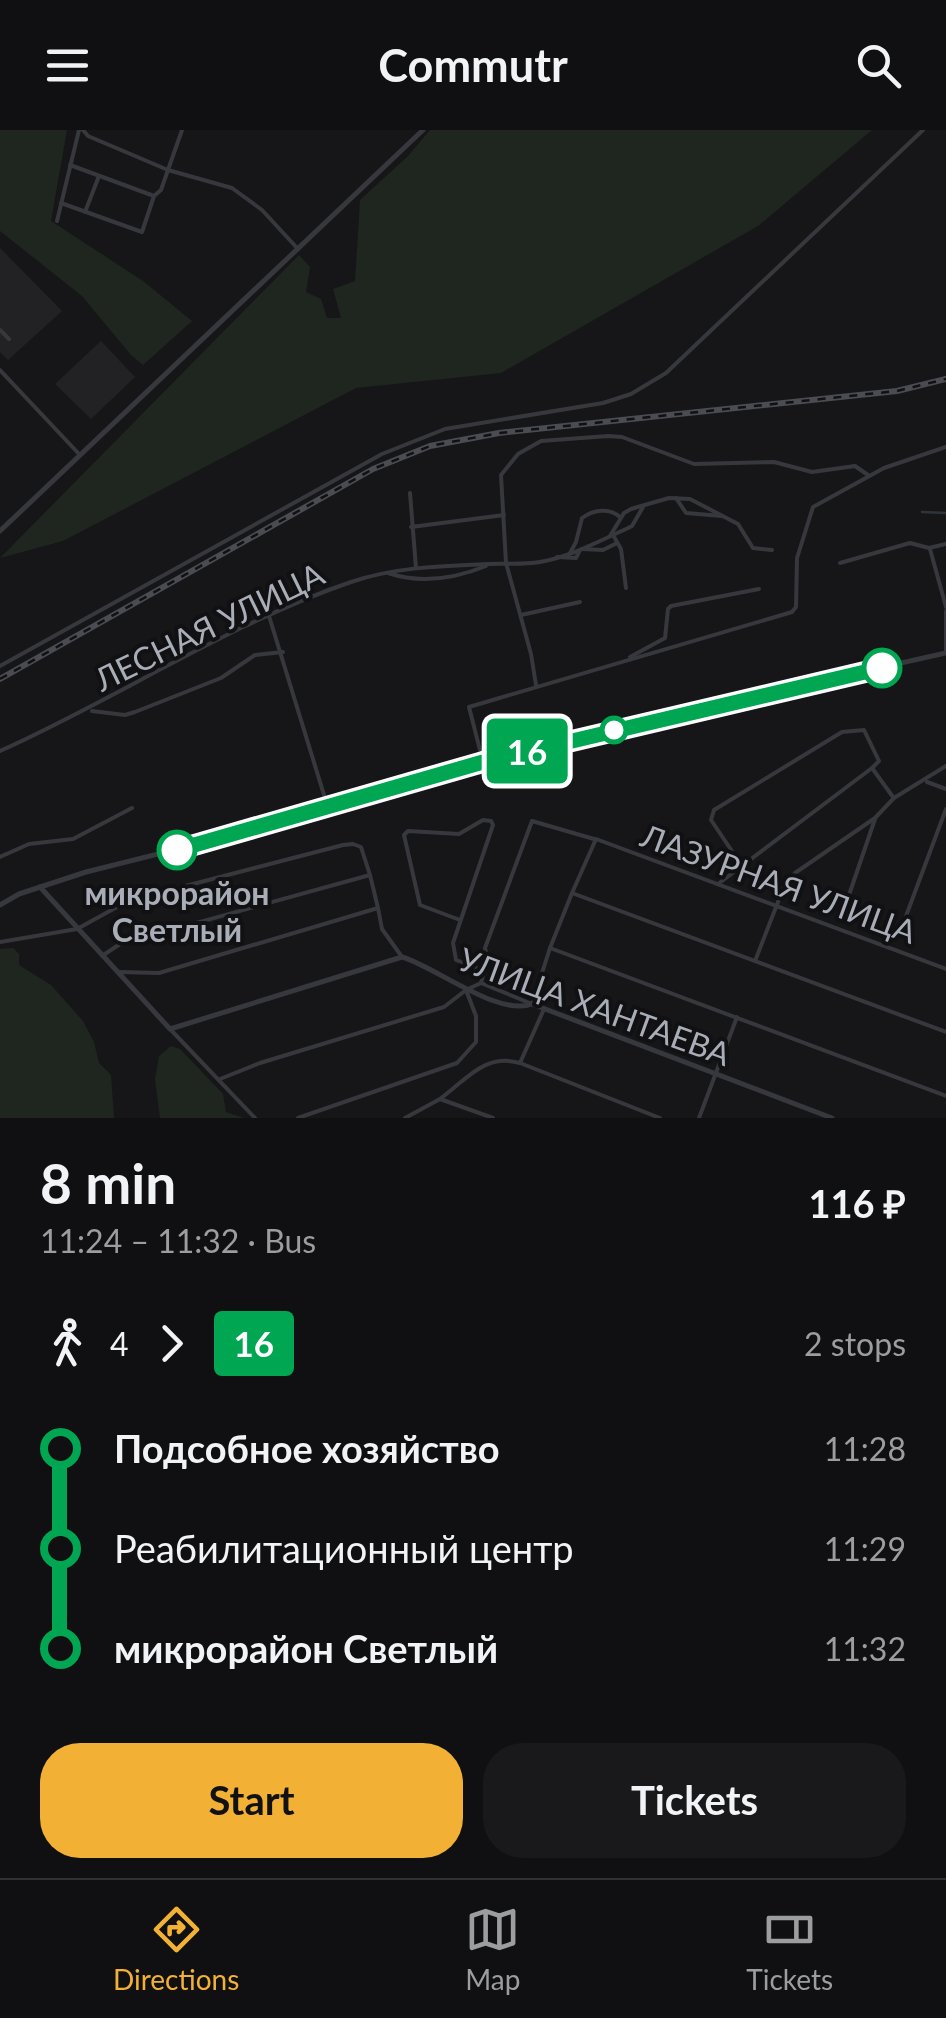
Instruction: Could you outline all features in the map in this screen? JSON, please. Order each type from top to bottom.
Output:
[{"type":"street","points":[[57,221],[81,130],[168,170],[232,188],[262,210],[298,249]]},
{"type":"street","points":[[61,203],[142,232],[182,130]]},
{"type":"street","points":[[0,530],[423,130]]},
{"type":"street","points":[[0,666],[382,454],[422,436],[604,403],[631,394],[666,373],[924,130]]},
{"type":"street","points":[[70,165],[154,196]]},
{"type":"street","points":[[85,212],[99,176]]},
{"type":"street","points":[[0,330],[9,339]]},
{"type":"street","points":[[0,370],[80,455]]},
{"type":"street","points":[[536,685],[506,563],[501,474],[518,454],[541,440],[608,436],[694,464],[774,462],[812,472],[855,466],[869,477]]},
{"type":"street","points":[[483,762],[469,708],[792,612],[796,606],[797,558],[812,508],[884,468],[946,447]]},
{"type":"street","points":[[410,493],[416,568]]},
{"type":"street","points":[[676,498],[686,514],[722,516]]},
{"type":"street","points":[[626,588],[618,543],[611,536],[631,509],[676,498],[690,499],[745,532],[753,548],[772,550]]},
{"type":"street","name":"ЛЕСНАЯ УЛИЦА","points":[[0,751],[88,711],[146,677],[269,616],[350,583],[416,568],[540,562],[570,554],[632,526],[643,507]]},
{"type":"street","points":[[570,554],[582,518],[589,513],[609,510],[621,518]]},
{"type":"street","points":[[411,526],[504,515]]},
{"type":"street","points":[[557,557],[576,558],[580,549],[603,550],[618,543]]},
{"type":"street","points":[[840,563],[910,543],[929,548],[946,544]]},
{"type":"street","points":[[0,905],[40,887],[483,762],[946,653],[946,609],[929,548]]},
{"type":"street","points":[[386,572],[406,579],[431,580],[490,564]]},
{"type":"street","points":[[626,660],[666,638],[671,606],[760,589]]},
{"type":"street","points":[[521,616],[580,602]]},
{"type":"street","points":[[269,616],[328,808]]},
{"type":"street","points":[[88,711],[125,715],[135,712],[221,678],[255,655],[283,652]]},
{"type":"street","points":[[718,884],[742,866],[872,768],[879,760],[864,730],[842,732],[714,810],[711,820],[742,866]]},
{"type":"street","points":[[755,962],[776,905],[794,873],[875,818],[894,798],[946,766]]},
{"type":"street","points":[[872,768],[894,798]]},
{"type":"street","points":[[924,781],[946,788]]},
{"type":"street","points":[[0,857],[30,844],[73,839],[132,808]]},
{"type":"street","points":[[906,916],[946,810]]},
{"type":"street","points":[[849,895],[875,818]]},
{"type":"street","points":[[460,920],[420,906],[404,835],[408,831],[459,834],[483,820],[491,821],[493,824],[460,920],[452,943],[456,960],[486,971]]},
{"type":"street","name":"ЛАЗУРНАЯ УЛИЦА","points":[[481,983],[486,971],[486,948],[532,821],[596,839],[946,969]]},
{"type":"street","name":"ЛАЗУРНАЯ УЛИЦА","points":[[532,1004],[550,948],[596,839]]},
{"type":"street","points":[[0,942],[77,929],[143,897],[343,845],[361,847],[382,930],[402,957],[170,1028]]},
{"type":"street","points":[[102,956],[120,944],[370,875]]},
{"type":"street","points":[[40,887],[255,1118]]},
{"type":"street","points":[[572,893],[946,1032]]},
{"type":"street","points":[[117,972],[159,972],[378,908]]},
{"type":"street","points":[[550,948],[946,1096]]},
{"type":"street","name":"УЛИЦА ХАНТАЕВА","points":[[402,957],[466,990],[481,983],[832,1118]]},
{"type":"street","points":[[466,990],[518,1008],[532,1004]]},
{"type":"street","points":[[220,1080],[260,1063],[444,1007],[466,990]]},
{"type":"street","points":[[298,1118],[457,1063],[476,1042],[476,1016],[466,990]]},
{"type":"street","points":[[520,1062],[544,1009]]},
{"type":"street","points":[[699,1118],[737,1017]]},
{"type":"street","points":[[405,1118],[440,1099],[488,1062],[506,1059],[660,1118]]},
{"type":"street","points":[[440,1099],[493,1118]]},
{"type":"shaded area","points":[[0,130],[67,130],[51,221],[143,281],[192,321],[143,365],[82,296],[0,231]]},
{"type":"shaded area","points":[[430,130],[872,130],[758,226],[501,373],[356,388],[63,541],[0,558],[299,255],[310,267],[306,292],[321,299],[327,318],[341,318],[333,289],[355,281],[360,200]]},
{"type":"shaded area","points":[[0,248],[62,311],[8,360],[0,352]]},
{"type":"shaded area","points":[[101,341],[135,377],[91,419],[55,384]]},
{"type":"shaded area","points":[[13,948],[19,954],[19,965],[51,985],[83,1021],[99,1063],[111,1075],[114,1118],[0,1118],[0,949]]},
{"type":"shaded area","points":[[171,1046],[180,1049],[223,1094],[226,1112],[244,1118],[160,1118],[155,1079],[159,1056]]},
{"type":"waterway","points":[[922,512],[946,513]]},
{"type":"railway","points":[[0,679],[373,469],[430,446],[499,433],[897,391],[946,379]]},
{"type":"bus line","name":"16","points":[[177,850],[483,762],[882,668]]},
{"type":"place","name":"микрорайон Светлый","points":[[177,850]]}]
